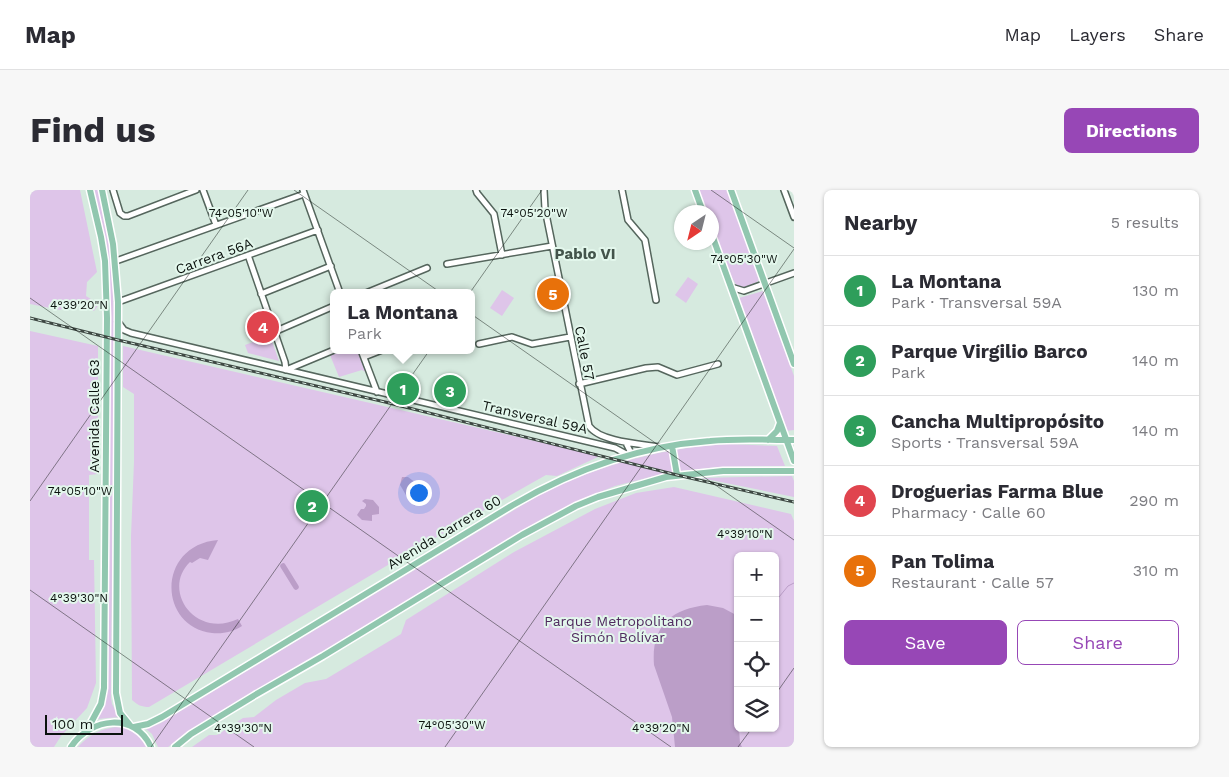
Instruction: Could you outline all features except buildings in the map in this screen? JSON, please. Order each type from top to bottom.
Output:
[{"type":"main road","name":"Avenida Calle 63","points":[[72,747],[87,730],[101,704],[104,688],[107,318],[101,238],[90,190]]},
{"type":"main road","name":"Avenida Calle 63","points":[[102,190],[116,261],[118,302],[116,693],[120,713],[132,726],[144,734],[151,747]]},
{"type":"main road","points":[[695,190],[700,205]]},
{"type":"main road","points":[[730,190],[794,364]]},
{"type":"main road","points":[[717,250],[794,461]]},
{"type":"main road","points":[[767,440],[777,431],[780,423]]},
{"type":"main road","name":"Avenida Carrera 60","points":[[87,730],[115,722],[132,726],[148,724],[162,717],[540,490],[580,472],[630,454],[663,447],[710,441],[794,440]]},
{"type":"main road","points":[[672,446],[677,475]]},
{"type":"main road","points":[[175,747],[205,725],[551,519],[598,497],[641,483],[677,475],[723,470],[794,470]]},
{"type":"street","points":[[114,190],[120,213],[124,216],[196,190]]},
{"type":"street","points":[[202,190],[216,225]]},
{"type":"street","points":[[476,190],[494,214],[502,255]]},
{"type":"street","name":"Calle 57","points":[[544,190],[544,209],[589,426],[592,431]]},
{"type":"street","points":[[622,190],[628,220],[645,240],[656,300]]},
{"type":"street","points":[[784,190],[794,217]]},
{"type":"street","points":[[116,261],[304,192],[339,289]]},
{"type":"street","name":"Carrera 56A","points":[[118,302],[318,230]]},
{"type":"street","points":[[447,264],[552,246]]},
{"type":"street","points":[[248,255],[286,370],[330,352]]},
{"type":"street","points":[[261,294],[331,266]]},
{"type":"street","points":[[376,289],[427,268]]},
{"type":"street","points":[[730,286],[735,290],[744,291],[794,273]]},
{"type":"street","points":[[274,332],[330,308]]},
{"type":"street","name":"Transversal 59A","points":[[118,321],[124,330],[131,333],[615,448],[630,454]]},
{"type":"street","points":[[479,344],[512,337],[532,344],[570,338]]},
{"type":"street","points":[[363,354],[376,392]]},
{"type":"street","points":[[364,357],[372,354]]},
{"type":"street","points":[[580,384],[646,368],[658,367],[677,375],[718,364]]},
{"type":"street","name":"Transversal 59A","points":[[592,431],[626,442],[663,447]]},
{"type":"street","points":[[626,442],[630,454]]},
{"type":"green space","points":[[30,190],[80,190],[97,272],[87,282],[86,296],[99,304],[94,311],[77,304],[69,305],[60,310],[30,304]]},
{"type":"green space","points":[[94,190],[98,190],[108,235],[112,269],[114,312],[111,698],[119,717],[97,719],[105,703],[108,679],[110,296],[106,240]]},
{"type":"green space","points":[[698,190],[728,190],[758,275],[759,279],[757,282],[740,289],[736,285],[719,248],[719,205],[703,205]]},
{"type":"green space","points":[[688,277],[698,284],[686,303],[675,295]]},
{"type":"green space","points":[[502,290],[514,298],[502,316],[490,308]]},
{"type":"green space","points":[[763,291],[794,376],[794,430],[786,431],[739,298]]},
{"type":"green space","points":[[30,331],[98,346],[98,474],[89,475],[89,560],[94,560],[96,683],[87,708],[61,736],[54,747],[30,747]]},
{"type":"green space","points":[[270,336],[279,361],[248,353],[245,345]]},
{"type":"green space","points":[[123,346],[600,456],[557,476],[546,475],[398,559],[149,707],[144,707],[132,700],[131,536],[134,394],[123,387]]},
{"type":"green space","points":[[360,354],[367,373],[362,370],[339,377],[330,355]]},
{"type":"green space","points":[[458,382],[462,393],[442,400],[436,390]]},
{"type":"green space","points":[[728,444],[777,446],[785,466],[719,467],[670,472],[615,486],[590,496],[545,517],[320,654],[208,719],[168,747],[158,747],[152,734],[145,728],[159,724],[544,492],[589,473],[633,459],[679,449]]},
{"type":"green space","points":[[792,476],[794,481],[794,497],[701,478]]},
{"type":"green space","name":"Parque Metropolitano Simón Bolívar","points":[[674,487],[791,514],[794,521],[794,747],[192,747],[209,735],[217,735],[243,718],[254,717],[276,700],[305,683],[326,679],[401,634],[406,620],[514,552],[595,509],[636,493]]},
{"type":"green space","points":[[116,727],[135,732],[142,738],[147,747],[78,747],[95,733]]},
{"type":"shaded area","points":[[402,477],[408,477],[416,483],[416,490],[413,495],[415,506],[400,485]]},
{"type":"shaded area","points":[[365,499],[373,500],[379,507],[379,514],[372,515],[372,521],[362,520],[357,515],[366,506],[362,501]]},
{"type":"shaded area","points":[[218,540],[208,560],[200,558],[192,563],[190,562],[182,573],[179,586],[181,598],[196,617],[208,622],[222,623],[238,619],[242,626],[224,633],[212,633],[194,627],[181,616],[174,602],[172,586],[175,570],[184,556],[198,545]]},
{"type":"shaded area","points":[[707,605],[723,608],[734,614],[734,732],[739,732],[742,747],[675,747],[672,717],[654,665],[654,651],[660,630],[666,622],[674,615],[694,607]]},
{"type":"waterway","points":[[283,566],[296,587]]},
{"type":"waterway","points":[[779,597],[788,586],[794,583]]},
{"type":"railway","points":[[30,318],[794,502]]},
{"type":"place","name":"Pan Tolima","points":[[553,294]]},
{"type":"place","name":"Droguerias Farma Blue","points":[[263,327]]},
{"type":"place","name":"La Montana","points":[[403,389]]},
{"type":"place","name":"Cancha Multipropósito","points":[[450,391]]},
{"type":"place","name":"Parque Virgilio Barco","points":[[312,506]]},
{"type":"district","name":"Pablo VI","points":[[585,254]]}]
